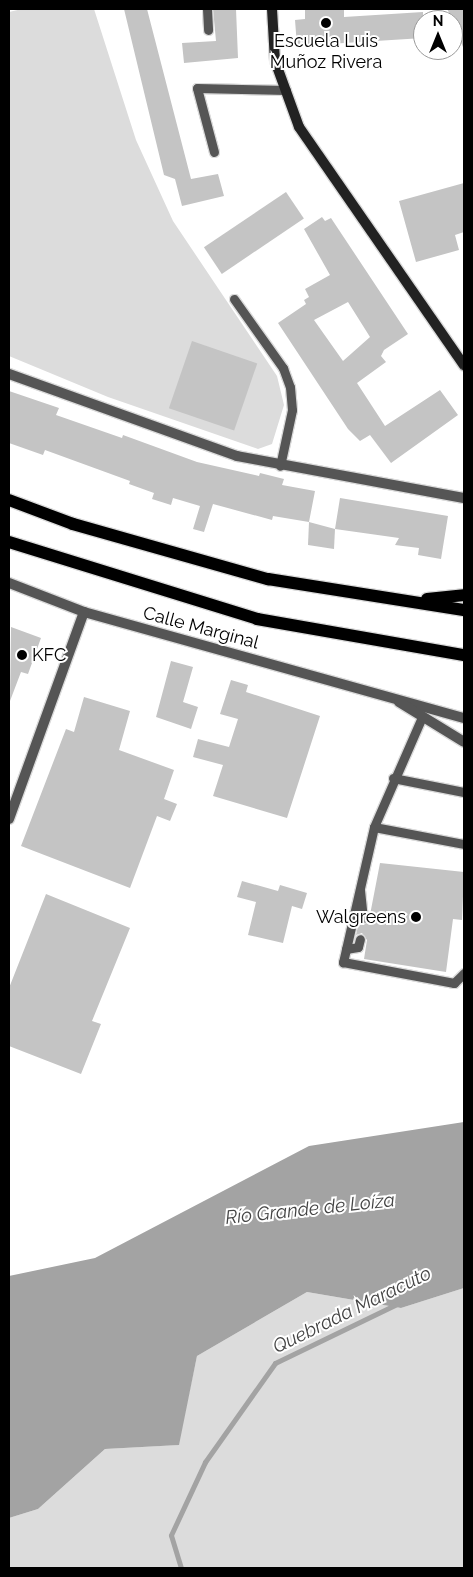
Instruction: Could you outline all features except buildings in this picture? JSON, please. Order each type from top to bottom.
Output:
[{"type":"main road","points":[[9,500],[73,524],[268,579],[464,610]]},
{"type":"main road","points":[[9,542],[257,619],[464,656]]},
{"type":"main road","points":[[409,601],[464,595]]},
{"type":"street","points":[[272,9],[276,62],[304,135],[464,365]]},
{"type":"street","points":[[9,374],[99,409],[280,466],[464,498]]},
{"type":"street","name":"Calle Marginal","points":[[9,583],[84,612],[388,695],[464,718]]},
{"type":"street","points":[[9,819],[84,612]]},
{"type":"street","name":"Calle Marginal","points":[[388,695],[464,742]]},
{"type":"lane","points":[[207,9],[208,30]]},
{"type":"lane","points":[[214,152],[197,88],[286,90]]},
{"type":"lane","points":[[234,299],[284,368],[290,387],[292,410],[280,466]]},
{"type":"lane","points":[[422,717],[393,778],[374,827],[343,962],[454,983],[464,973]]},
{"type":"lane","points":[[393,778],[464,792]]},
{"type":"lane","points":[[374,827],[464,844]]},
{"type":"lane","points":[[360,888],[363,918]]},
{"type":"lane","points":[[346,949],[358,947],[360,939]]},
{"type":"shaded area","points":[[22,9],[94,9],[136,140],[173,221],[277,376],[284,405],[272,444],[258,449],[108,397],[9,356],[9,12]]},
{"type":"shaded area","points":[[464,1288],[464,1568],[9,1568],[9,1518],[38,1509],[105,1449],[178,1445],[197,1356],[307,1292],[401,1308]]},
{"type":"water","name":"Río Grande de Loíza","points":[[464,1122],[464,1288],[401,1308],[307,1292],[197,1356],[179,1445],[105,1449],[38,1509],[9,1518],[9,1276],[95,1258],[309,1146]]},
{"type":"waterway","name":"Quebrada Maracuto","points":[[181,1568],[171,1535],[205,1462],[275,1363],[397,1304]]},
{"type":"place","name":"Escuela Luis Muñoz Rivera","points":[[326,23]]},
{"type":"place","name":"KFC","points":[[22,655]]},
{"type":"place","name":"Walgreens","points":[[416,917]]}]
